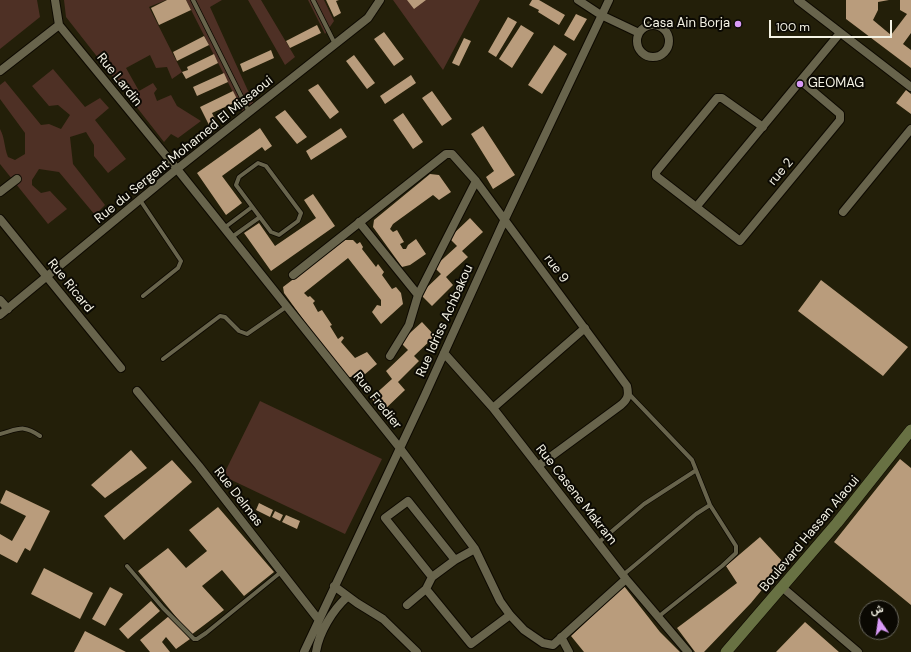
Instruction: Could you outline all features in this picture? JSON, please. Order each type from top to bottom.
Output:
[{"type":"street","points":[[0,71],[59,25],[55,0]]},
{"type":"street","name":"Rue du Sergent Mohamed El Missaoui","points":[[0,316],[48,278],[177,169],[368,18],[380,0]]},
{"type":"street","points":[[578,0],[601,16],[639,33]]},
{"type":"street","name":"Rue Idriss Achbakou","points":[[304,652],[318,619],[444,353],[504,220],[609,0]]},
{"type":"street","points":[[798,0],[911,87]]},
{"type":"street","name":"Rue Lardin","points":[[59,25],[177,169]]},
{"type":"street","points":[[763,127],[722,98],[717,98],[655,174],[697,206],[763,127],[840,33]]},
{"type":"street","name":"rue 2","points":[[697,206],[739,241],[741,240],[840,120],[840,114],[801,81]]},
{"type":"street","points":[[843,212],[911,129]]},
{"type":"street","name":"rue 9","points":[[359,222],[449,154],[452,154],[476,182],[586,328],[627,386],[629,394]]},
{"type":"street","name":"Rue Fredier","points":[[177,169],[399,447],[475,549],[500,601],[510,615],[524,630],[543,642],[553,645],[561,637]]},
{"type":"street","points":[[0,192],[17,179]]},
{"type":"street","points":[[390,356],[409,325],[418,295],[476,182]]},
{"type":"street","name":"Rue Ricard","points":[[0,219],[121,368]]},
{"type":"street","points":[[294,275],[359,222],[418,295]]},
{"type":"street","points":[[0,300],[8,309]]},
{"type":"street","points":[[493,408],[586,328]]},
{"type":"street","name":"Rue Casene Makram","points":[[444,353],[493,408],[624,577],[688,652]]},
{"type":"street","name":"Rue Delmas","points":[[137,391],[199,466],[318,619]]},
{"type":"street","points":[[538,466],[621,405],[629,394]]},
{"type":"street","name":"Boulevard Hassan Alaoui","points":[[726,652],[783,588],[881,471],[911,430]]},
{"type":"street","points":[[432,577],[385,518],[408,501],[455,560]]},
{"type":"street","points":[[407,605],[426,589],[432,577],[455,560],[475,549]]},
{"type":"street","points":[[570,652],[561,637],[624,577]]},
{"type":"street","points":[[334,586],[347,597],[382,619],[417,652]]},
{"type":"street","points":[[783,588],[858,652]]},
{"type":"street","points":[[426,589],[471,644],[510,615]]},
{"type":"street","points":[[316,652],[325,628],[334,612],[347,597]]},
{"type":"lane","points":[[193,0],[249,112]]},
{"type":"lane","points":[[313,0],[335,44]]},
{"type":"lane","points":[[263,164],[302,213],[298,221],[279,235],[271,232],[252,207],[238,189],[236,180],[254,165],[263,164]]},
{"type":"lane","points":[[140,200],[181,261],[178,268],[143,296]]},
{"type":"lane","points":[[224,228],[252,207]]},
{"type":"lane","points":[[232,237],[260,217]]},
{"type":"lane","points":[[163,359],[220,316],[225,316],[239,331],[246,334],[287,306]]},
{"type":"lane","points":[[629,394],[692,460],[710,505],[736,546],[736,553],[722,566],[658,617]]},
{"type":"lane","points":[[0,434],[30,428],[40,436]]},
{"type":"lane","points":[[598,543],[644,504],[696,471]]},
{"type":"lane","points":[[624,577],[696,514],[710,505]]},
{"type":"lane","points":[[127,566],[162,608],[194,639],[198,639],[281,572]]},
{"type":"shaded area","points":[[0,0],[37,0],[40,17],[0,49]]},
{"type":"shaded area","points":[[64,0],[166,0],[149,7],[182,72],[172,79],[167,67],[156,68],[150,55],[126,68],[139,91],[153,83],[157,89],[154,93],[157,101],[171,95],[177,106],[201,121],[178,138],[171,134],[164,142],[66,17]]},
{"type":"shaded area","points":[[186,0],[222,0],[210,7],[254,104],[243,112]]},
{"type":"shaded area","points":[[248,0],[261,0],[295,57],[285,65]]},
{"type":"shaded area","points":[[308,0],[324,0],[334,21],[325,34]]},
{"type":"shaded area","points":[[393,0],[480,0],[443,70]]},
{"type":"shaded area","points":[[53,69],[85,107],[100,98],[109,108],[95,120],[126,159],[108,173],[94,156],[94,145],[86,132],[70,137],[73,164],[105,205],[95,215],[59,172],[39,169],[32,180],[32,185],[41,193],[50,191],[67,209],[48,224],[0,164],[0,129],[8,157],[15,160],[25,154],[25,133],[0,99],[0,85],[5,81],[41,125],[49,124],[61,129],[70,115],[58,105],[49,106],[32,86]]},
{"type":"shaded area","points":[[260,401],[382,459],[345,534],[223,476]]},
{"type":"building","points":[[167,0],[186,0],[191,10],[159,25],[151,8]]},
{"type":"building","points":[[326,0],[339,0],[336,1],[341,13],[334,17]]},
{"type":"building","points":[[407,0],[426,0],[414,9]]},
{"type":"building","points":[[532,0],[539,0],[565,15],[559,25],[538,12],[539,10],[529,5]]},
{"type":"building","points":[[846,0],[889,0],[878,2],[878,10],[873,20],[891,35],[907,14],[900,10],[900,0],[911,0],[911,33],[903,44],[911,50],[911,68],[846,19]]},
{"type":"building","points":[[576,14],[587,19],[574,41],[564,35]]},
{"type":"building","points":[[508,17],[517,22],[496,57],[488,52]]},
{"type":"building","points":[[317,25],[321,33],[290,48],[286,41]]},
{"type":"building","points":[[521,25],[534,33],[512,68],[499,59]]},
{"type":"building","points":[[384,32],[404,59],[394,66],[374,39]]},
{"type":"building","points":[[204,36],[209,45],[177,61],[173,52]]},
{"type":"building","points":[[464,38],[471,41],[459,66],[452,63]]},
{"type":"building","points":[[554,45],[567,54],[542,94],[528,85]]},
{"type":"building","points":[[271,50],[274,58],[243,72],[240,64]]},
{"type":"building","points":[[214,54],[218,63],[186,79],[182,72],[188,70],[187,67]]},
{"type":"building","points":[[354,55],[375,83],[367,89],[346,61]]},
{"type":"building","points":[[224,73],[228,82],[197,96],[193,87]]},
{"type":"building","points":[[411,75],[416,83],[385,104],[380,96]]},
{"type":"building","points":[[318,84],[339,112],[330,119],[308,90]]},
{"type":"building","points":[[906,90],[911,94],[911,114],[896,103]]},
{"type":"building","points":[[233,91],[238,101],[212,113],[218,125],[211,129],[200,107]]},
{"type":"building","points":[[432,91],[452,119],[442,126],[422,98]]},
{"type":"building","points":[[285,110],[307,137],[297,144],[275,117]]},
{"type":"building","points":[[403,113],[423,142],[413,149],[393,120]]},
{"type":"building","points":[[483,126],[515,175],[493,189],[486,177],[494,171],[471,134]]},
{"type":"building","points":[[260,128],[272,146],[265,151],[262,147],[222,176],[242,203],[226,215],[197,173]]},
{"type":"building","points":[[341,128],[347,137],[311,160],[306,151]]},
{"type":"building","points":[[430,174],[439,175],[451,192],[439,200],[433,195],[393,224],[390,229],[393,232],[397,230],[404,242],[400,244],[403,249],[406,249],[408,245],[416,239],[426,254],[410,265],[402,267],[373,227],[374,220]]},
{"type":"building","points":[[313,194],[335,226],[271,271],[244,233],[259,223],[275,246],[316,218],[304,200]]},
{"type":"building","points":[[470,218],[483,232],[462,251],[468,257],[446,277],[453,285],[432,306],[420,294],[441,274],[434,267],[457,246],[449,238]]},
{"type":"building","points":[[345,240],[353,240],[357,244],[360,242],[363,247],[362,249],[376,267],[378,264],[384,272],[382,275],[392,289],[396,287],[401,293],[403,304],[381,324],[372,312],[377,305],[381,306],[381,300],[348,258],[304,293],[315,301],[313,303],[318,312],[322,310],[332,325],[330,326],[338,339],[342,336],[344,338],[341,342],[355,358],[367,352],[377,364],[364,375],[356,377],[345,377],[284,293],[283,287]]},
{"type":"building","points":[[821,280],[908,347],[883,376],[798,311]]},
{"type":"building","points":[[422,322],[435,336],[414,356],[419,361],[398,382],[405,390],[383,411],[371,398],[392,379],[386,371],[408,350],[400,342]]},
{"type":"building","points":[[131,450],[147,468],[105,498],[91,485]]},
{"type":"building","points":[[900,459],[911,468],[911,605],[834,542]]},
{"type":"building","points":[[172,460],[192,482],[124,540],[104,516]]},
{"type":"building","points":[[6,490],[50,511],[30,551],[25,548],[17,563],[0,554],[0,534],[12,541],[26,516],[0,503]]},
{"type":"building","points":[[259,503],[273,510],[270,517],[256,510]]},
{"type":"building","points":[[218,507],[274,572],[244,596],[222,570],[202,586],[224,610],[191,635],[138,571],[168,548],[186,568],[207,551],[189,530]]},
{"type":"building","points":[[275,511],[283,515],[280,521],[272,517]]},
{"type":"building","points":[[286,515],[300,521],[297,529],[282,522]]},
{"type":"building","points":[[760,537],[784,563],[751,603],[704,652],[695,652],[677,628],[737,583],[726,566]]},
{"type":"building","points":[[44,568],[93,593],[80,619],[31,594]]},
{"type":"building","points":[[624,586],[660,632],[680,652],[584,652],[571,636]]},
{"type":"building","points":[[110,587],[123,594],[105,626],[92,619]]},
{"type":"building","points":[[151,601],[160,611],[128,639],[119,629]]},
{"type":"building","points":[[169,616],[190,639],[176,649],[166,637],[162,642],[170,652],[150,652],[140,640]]},
{"type":"building","points":[[805,622],[839,652],[776,652]]},
{"type":"building","points":[[85,631],[126,652],[74,652]]},
{"type":"place","name":"Casa Ain Borja","points":[[738,24]]},
{"type":"place","name":"GEOMAG","points":[[800,84]]}]
